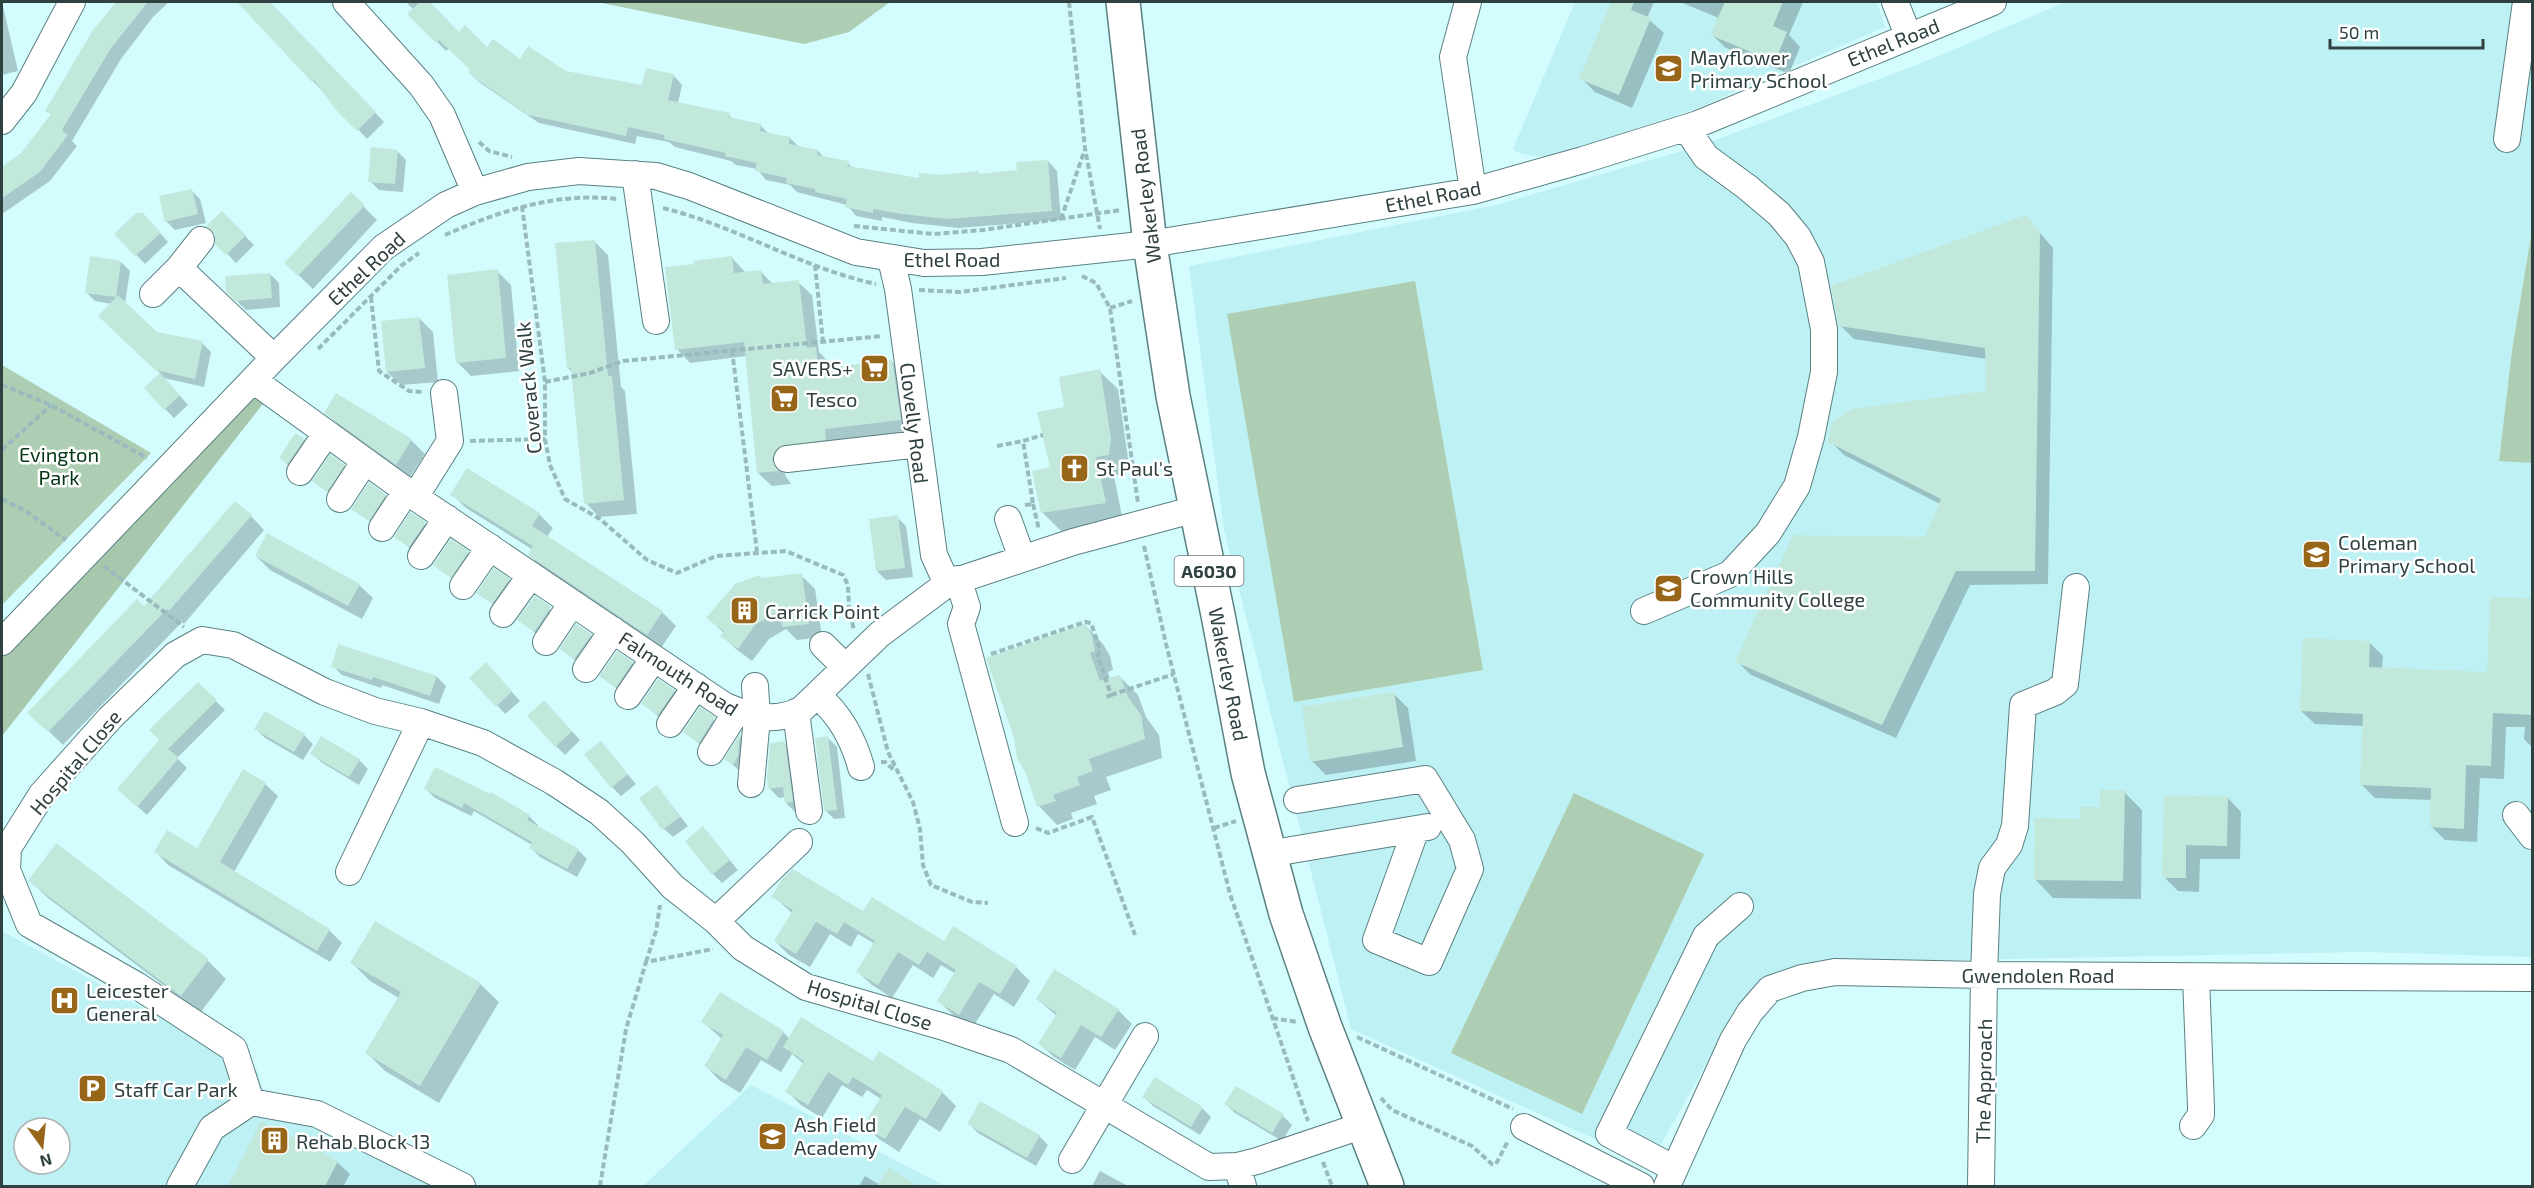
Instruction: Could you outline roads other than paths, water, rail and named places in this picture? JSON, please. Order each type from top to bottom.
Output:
[{"type":"highway","name":"Wakerley Road","points":[[1123,2],[1150,244],[1173,396],[1248,773],[1286,914],[1325,1027],[1387,1186]]},
{"type":"street","points":[[2,121],[24,93],[72,2]]},
{"type":"street","points":[[346,2],[421,85],[442,115],[475,192]]},
{"type":"street","points":[[1468,2],[1453,57],[1473,191]]},
{"type":"street","points":[[1895,2],[1908,35]]},
{"type":"street","name":"Ethel Road","points":[[2,642],[76,546],[253,380],[384,247],[446,205],[475,192],[528,177],[579,171],[656,176],[689,186],[810,236],[856,252],[891,260],[924,263],[982,262],[1150,244],[1473,191],[1583,160],[1686,128],[1993,2]]},
{"type":"street","points":[[2507,139],[2526,2]]},
{"type":"street","points":[[1644,611],[1730,574],[1768,533],[1797,486],[1811,437],[1824,372],[1824,329],[1811,262],[1798,237],[1779,214],[1748,187],[1706,157],[1686,128]]},
{"type":"street","points":[[635,174],[656,321]]},
{"type":"street","points":[[153,294],[179,268],[201,240]]},
{"type":"street","name":"Clovelly Road","points":[[891,260],[898,289],[919,444],[916,484],[934,555],[967,607],[962,624],[1021,824]]},
{"type":"street","points":[[179,268],[274,358]]},
{"type":"street","name":"Falmouth Road","points":[[253,380],[411,494],[572,603],[696,686],[747,714],[788,716],[796,712],[817,696],[852,660],[909,610],[952,581],[1073,542],[1196,509]]},
{"type":"street","points":[[382,528],[411,494],[450,441],[444,393]]},
{"type":"street","points":[[300,472],[326,434]]},
{"type":"street","points":[[788,459],[919,444]]},
{"type":"street","points":[[340,499],[365,461]]},
{"type":"street","points":[[1012,513],[1022,558]]},
{"type":"street","points":[[421,556],[447,518]]},
{"type":"street","points":[[463,586],[490,547]]},
{"type":"street","points":[[503,614],[531,575]]},
{"type":"street","name":"The Approach","points":[[1982,1186],[1987,894],[1992,868],[2009,845],[2014,826],[2023,705],[2055,692],[2065,684],[2076,587]]},
{"type":"street","points":[[546,642],[572,603]]},
{"type":"street","points":[[586,669],[613,630]]},
{"type":"street","name":"Hospital Close","points":[[251,1102],[234,1049],[136,985],[29,924],[7,870],[8,848],[42,794],[110,718],[175,655],[202,640],[233,645],[324,692],[375,711],[421,722],[483,743],[554,782],[599,812],[633,843],[664,877],[716,921],[740,945],[806,987],[944,1027],[1011,1050],[1209,1167],[1240,1176],[1364,1125]]},
{"type":"street","points":[[823,645],[852,660]]},
{"type":"street","points":[[628,696],[654,658]]},
{"type":"street","points":[[670,724],[696,686]]},
{"type":"street","points":[[751,784],[747,714],[755,686]]},
{"type":"street","points":[[817,696],[829,705],[844,729],[857,753],[861,767]]},
{"type":"street","points":[[796,712],[809,811]]},
{"type":"street","points":[[711,752],[747,714]]},
{"type":"street","points":[[349,872],[421,722]]},
{"type":"street","points":[[1297,800],[1425,779],[1462,840],[1470,869],[1429,962],[1376,940],[1416,829]]},
{"type":"street","points":[[2516,815],[2532,836]]},
{"type":"street","points":[[1268,854],[1452,823]]},
{"type":"street","points":[[716,921],[799,842]]},
{"type":"street","points":[[1671,1178],[1609,1134],[1706,936],[1740,906]]},
{"type":"street","name":"Gwendolen Road","points":[[1671,1178],[1733,1040],[1750,1012],[1770,989],[1802,978],[1835,972],[2532,978]]},
{"type":"street","points":[[2193,1126],[2201,1115],[2196,976]]},
{"type":"street","points":[[1072,1160],[1145,1036]]},
{"type":"street","points":[[180,1186],[212,1128],[251,1102],[318,1114],[462,1186]]},
{"type":"street","points":[[1524,1127],[1641,1186]]},
{"type":"place","name":"Mayflower Primary School","points":[[1669,68]]},
{"type":"place","name":"SAVERS+","points":[[874,368]]},
{"type":"place","name":"Tesco","points":[[785,399]]},
{"type":"place","name":"St Paul's","points":[[1075,468]]},
{"type":"place","name":"Coleman Primary School","points":[[2317,554]]},
{"type":"place","name":"Crown Hills Community College","points":[[1669,588]]},
{"type":"place","name":"Carrick Point","points":[[744,611]]},
{"type":"place","name":"Leicester General","points":[[65,1001]]},
{"type":"place","name":"Staff Car Park","points":[[93,1089]]},
{"type":"place","name":"Ash Field Academy","points":[[773,1136]]},
{"type":"place","name":"Rehab Block 13","points":[[275,1141]]},
{"type":"park label","name":"Evington Park","points":[[59,466]]}]
